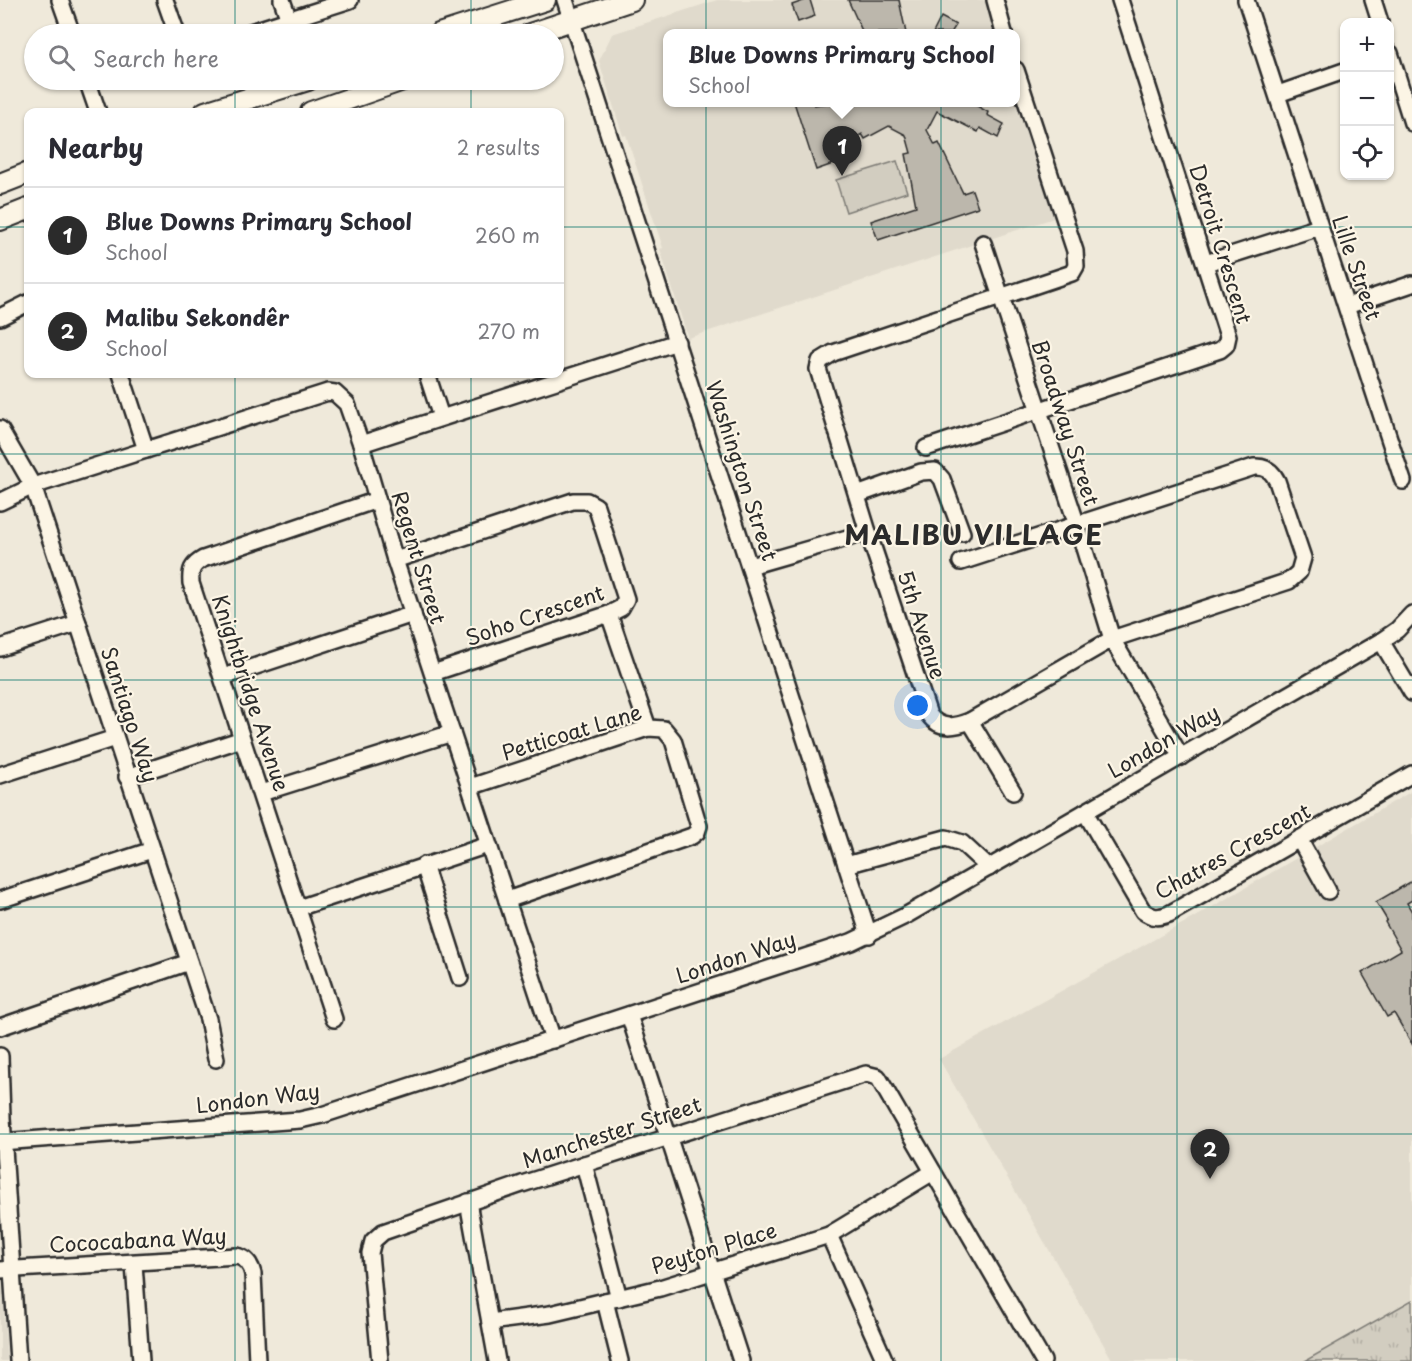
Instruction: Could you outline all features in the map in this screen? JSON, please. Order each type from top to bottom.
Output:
[{"type":"main road","points":[[470,24],[545,0]]},
{"type":"main road","points":[[560,24],[632,0]]},
{"type":"main road","points":[[218,108],[276,90]]},
{"type":"main road","points":[[322,108],[374,90]]},
{"type":"main road","points":[[0,184],[24,175]]},
{"type":"main road","points":[[0,220],[24,210]]},
{"type":"street","points":[[60,0],[68,24]]},
{"type":"street","points":[[165,0],[173,24]]},
{"type":"street","points":[[282,0],[289,20]]},
{"type":"street","points":[[276,24],[350,0]]},
{"type":"street","name":"Washington Street","points":[[565,0],[870,935]]},
{"type":"street","points":[[995,0],[1003,29]]},
{"type":"street","name":"Detroit Crescent","points":[[1038,410],[1220,350],[1224,348],[1228,336],[1120,0]]},
{"type":"street","name":"Lille Street","points":[[1246,0],[1403,481]]},
{"type":"street","points":[[1372,0],[1379,18]]},
{"type":"street","points":[[1394,67],[1412,123]]},
{"type":"street","points":[[1278,94],[1341,72]]},
{"type":"street","points":[[1002,296],[1072,273],[1076,257],[1020,82]]},
{"type":"street","points":[[90,90],[97,108]]},
{"type":"street","points":[[1206,262],[1319,227]]},
{"type":"street","name":"Broadway Street","points":[[983,243],[1077,525],[1112,639],[1180,757]]},
{"type":"street","points":[[1347,306],[1412,284]]},
{"type":"street","name":"5th Avenue","points":[[1002,296],[833,353],[820,361],[818,369],[868,532],[929,715],[935,723],[957,726],[970,720],[1112,639],[1289,581],[1299,572],[1303,558],[1277,481],[1270,471],[1260,466],[1077,525]]},
{"type":"street","points":[[0,317],[24,305]]},
{"type":"street","points":[[564,374],[677,342]]},
{"type":"street","points":[[122,378],[146,450]]},
{"type":"street","points":[[428,378],[441,417]]},
{"type":"street","points":[[361,444],[550,378]]},
{"type":"street","name":"Regent Street","points":[[0,502],[33,486],[328,392],[341,397],[347,404],[361,444],[395,560],[552,1040]]},
{"type":"street","points":[[926,448],[1038,410]]},
{"type":"street","name":"Santiago Way","points":[[0,429],[33,486],[208,1019],[216,1059]]},
{"type":"street","points":[[856,495],[921,472],[934,471],[942,479],[962,533]]},
{"type":"street","name":"Knightbridge Avenue","points":[[334,1019],[191,583],[192,567],[203,559],[377,500]]},
{"type":"street","name":"Soho Crescent","points":[[395,560],[573,501],[587,501],[596,506],[626,599],[621,608],[433,673]]},
{"type":"street","points":[[961,562],[1077,525]]},
{"type":"street","points":[[750,566],[868,532]]},
{"type":"street","points":[[223,677],[413,614]]},
{"type":"street","points":[[609,614],[648,728]]},
{"type":"street","name":"London Way","points":[[2,1142],[300,1120],[414,1086],[754,973],[810,957],[870,935],[1382,641],[1397,630],[1412,614]]},
{"type":"street","points":[[0,648],[78,623]]},
{"type":"street","points":[[1382,641],[1412,693]]},
{"type":"street","points":[[970,720],[1013,792]]},
{"type":"street","name":"Petticoat Lane","points":[[470,787],[648,728],[664,729],[673,740],[699,826],[697,832],[692,836],[507,900]]},
{"type":"street","points":[[261,793],[452,733]]},
{"type":"street","points":[[0,775],[115,738]]},
{"type":"street","points":[[127,777],[242,739]]},
{"type":"street","name":"Chatres Crescent","points":[[1085,812],[1143,911],[1155,918],[1169,914],[1412,774]]},
{"type":"street","points":[[846,865],[946,838],[962,843],[989,868]]},
{"type":"street","points":[[1299,839],[1328,891]]},
{"type":"street","points":[[298,908],[488,845]]},
{"type":"street","points":[[0,900],[152,850]]},
{"type":"street","points":[[424,866],[460,978]]},
{"type":"street","points":[[0,1027],[189,962]]},
{"type":"street","points":[[629,1015],[741,1361]]},
{"type":"street","points":[[0,1056],[6,1270],[18,1361]]},
{"type":"street","name":"Manchester Street","points":[[380,1361],[370,1253],[373,1242],[383,1232],[468,1202],[861,1075],[871,1074],[878,1077],[933,1172]]},
{"type":"street","points":[[584,1164],[612,1299],[620,1361]]},
{"type":"street","points":[[933,1172],[1042,1361]]},
{"type":"street","name":"Peyton Place","points":[[490,1322],[550,1314],[660,1288],[829,1235],[933,1172]]},
{"type":"street","points":[[468,1202],[497,1361]]},
{"type":"street","points":[[829,1235],[885,1361]]},
{"type":"street","name":"Cococabana Way","points":[[6,1270],[237,1256],[243,1258],[254,1274],[257,1361]]},
{"type":"street","points":[[134,1264],[141,1361]]},
{"type":"shaded area","points":[[717,0],[986,0],[996,29],[663,29],[663,107],[1020,107],[1020,103],[1057,217],[688,338],[660,249],[663,248],[599,61],[612,34]]},
{"type":"shaded area","points":[[1412,791],[1412,1300],[1305,1361],[1113,1361],[939,1059],[1200,914]]},
{"type":"shaded area","points":[[2,1280],[7,1361],[0,1361],[0,1281]]},
{"type":"green space","points":[[897,161],[907,192],[846,212],[836,180]]},
{"type":"green space","points":[[1412,1300],[1412,1361],[1305,1361]]},
{"type":"building","points":[[810,0],[815,16],[798,22],[792,5]]},
{"type":"building","points":[[848,0],[899,0],[905,29],[861,29]]},
{"type":"building","points":[[941,17],[956,25],[954,29],[935,29]]},
{"type":"building","points":[[796,107],[979,107],[988,112],[987,115],[1004,124],[998,138],[980,128],[978,132],[937,111],[927,130],[935,145],[939,143],[963,193],[972,190],[978,207],[878,240],[871,221],[916,206],[906,154],[911,153],[906,135],[889,126],[865,139],[862,134],[830,153],[833,164],[816,170]]},
{"type":"building","points":[[1412,881],[1412,900],[1407,903],[1412,912],[1412,1044],[1394,1013],[1387,1017],[1362,973],[1401,950],[1376,902]]},
{"type":"place","name":"Blue Downs Primary School","points":[[842,176]]},
{"type":"place","name":"Malibu Sekondêr","points":[[1210,1179]]},
{"type":"district","name":"MALIBU VILLAGE","points":[[974,536]]}]
